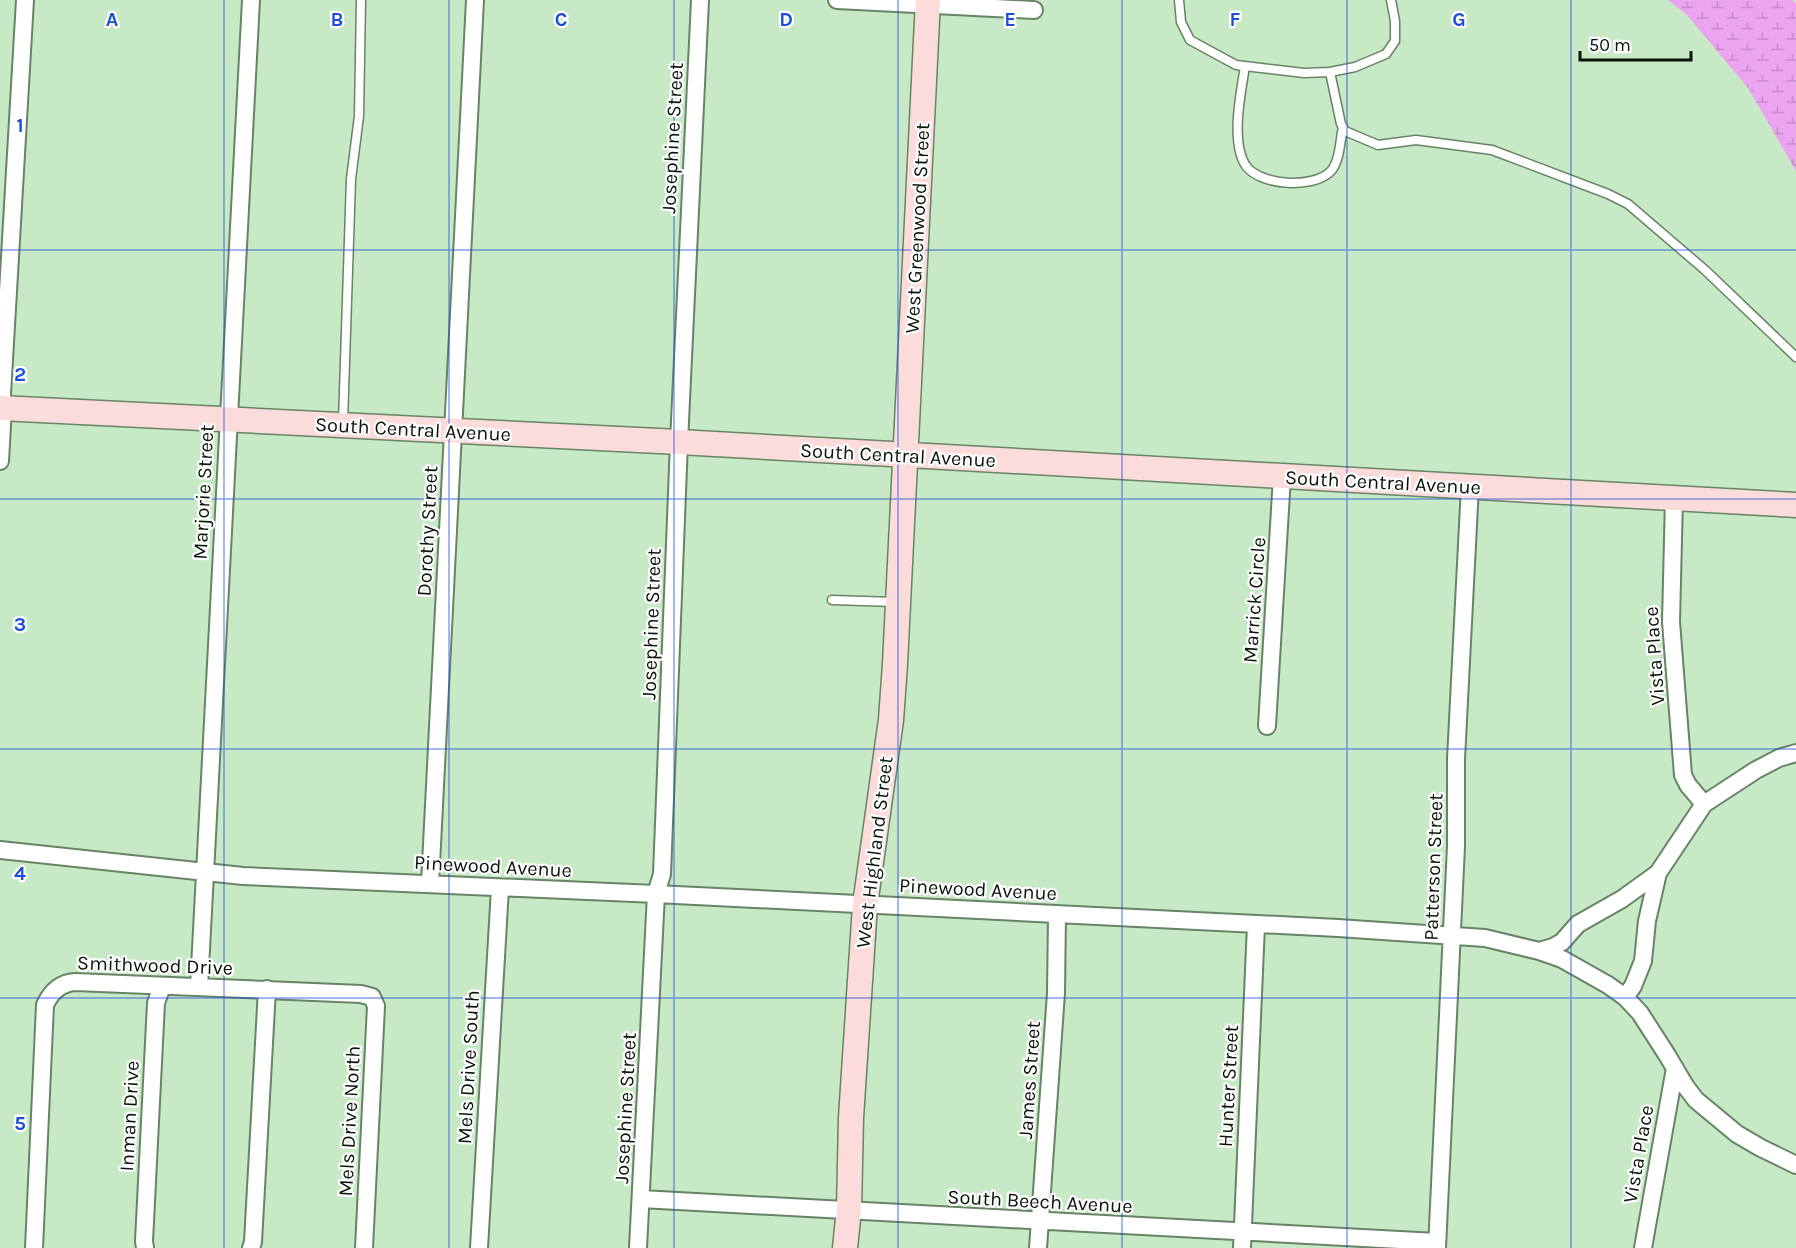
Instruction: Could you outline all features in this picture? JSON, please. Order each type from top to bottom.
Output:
[{"type":"street","points":[[0,461],[2,382],[25,0]]},
{"type":"street","name":"Marjorie Street","points":[[199,987],[227,420],[251,0]]},
{"type":"street","name":"Dorothy Street","points":[[430,884],[475,0]]},
{"type":"street","name":"Josephine Street","points":[[638,1248],[656,894],[662,874],[678,442],[700,0]]},
{"type":"street","points":[[837,0],[927,2],[1034,10]]},
{"type":"street","name":"West Greenwood Street","points":[[906,455],[927,2]]},
{"type":"street","name":"South Central Avenue","points":[[2,408],[678,442],[1796,505]]},
{"type":"street","name":"West Highland Street","points":[[845,1248],[865,905],[891,720],[906,455]]},
{"type":"street","name":"Marrick Circle","points":[[1267,726],[1282,476]]},
{"type":"street","name":"Patterson Street","points":[[1437,1245],[1456,846],[1456,759],[1470,486]]},
{"type":"street","name":"Vista Place","points":[[1674,498],[1671,622],[1683,775],[1688,785],[1704,804]]},
{"type":"street","points":[[1539,951],[1562,942],[1578,924],[1622,900],[1658,873],[1704,804],[1756,770],[1779,758],[1796,753]]},
{"type":"street","name":"Pinewood Avenue","points":[[0,850],[243,876],[656,894],[1452,934],[1485,938],[1562,959],[1625,997],[1640,1013],[1686,1087],[1716,1119],[1761,1149],[1796,1165]]},
{"type":"street","points":[[1625,997],[1633,986],[1643,962],[1647,921],[1658,873]]},
{"type":"street","name":"Mels Drive South","points":[[479,1248],[500,888]]},
{"type":"street","name":"James Street","points":[[1038,1248],[1056,993],[1057,915]]},
{"type":"street","name":"Hunter Street","points":[[1243,1240],[1256,925]]},
{"type":"street","name":"Smithwood Drive","points":[[34,1248],[45,1005],[56,989],[66,982],[267,989],[361,994],[372,997]]},
{"type":"street","name":"Inman Drive","points":[[145,1248],[156,1003],[162,986]]},
{"type":"street","points":[[251,1248],[254,1242],[267,989]]},
{"type":"street","name":"Mels Drive North","points":[[364,1248],[376,1006],[372,997]]},
{"type":"street","name":"Vista Place","points":[[1643,1248],[1675,1068]]},
{"type":"street","name":"South Beech Avenue","points":[[641,1199],[849,1209],[1040,1222],[1243,1240],[1437,1245]]},
{"type":"lane","points":[[343,426],[351,190],[359,116],[362,0]]},
{"type":"lane","points":[[1179,0],[1181,22],[1190,40],[1236,65],[1304,73],[1330,72],[1355,67],[1386,54],[1395,41],[1395,21],[1391,0]]},
{"type":"lane","points":[[1245,66],[1237,114],[1239,145],[1246,165],[1258,177],[1282,183],[1324,178],[1333,170],[1343,127]]},
{"type":"lane","points":[[1330,72],[1345,131],[1378,145],[1416,140],[1492,150],[1608,194],[1628,204],[1705,270],[1796,357]]},
{"type":"lane","points":[[832,600],[898,602]]},
{"type":"green space","points":[[1668,0],[1793,0],[1796,4],[1796,171],[1748,88],[1687,15]]}]
